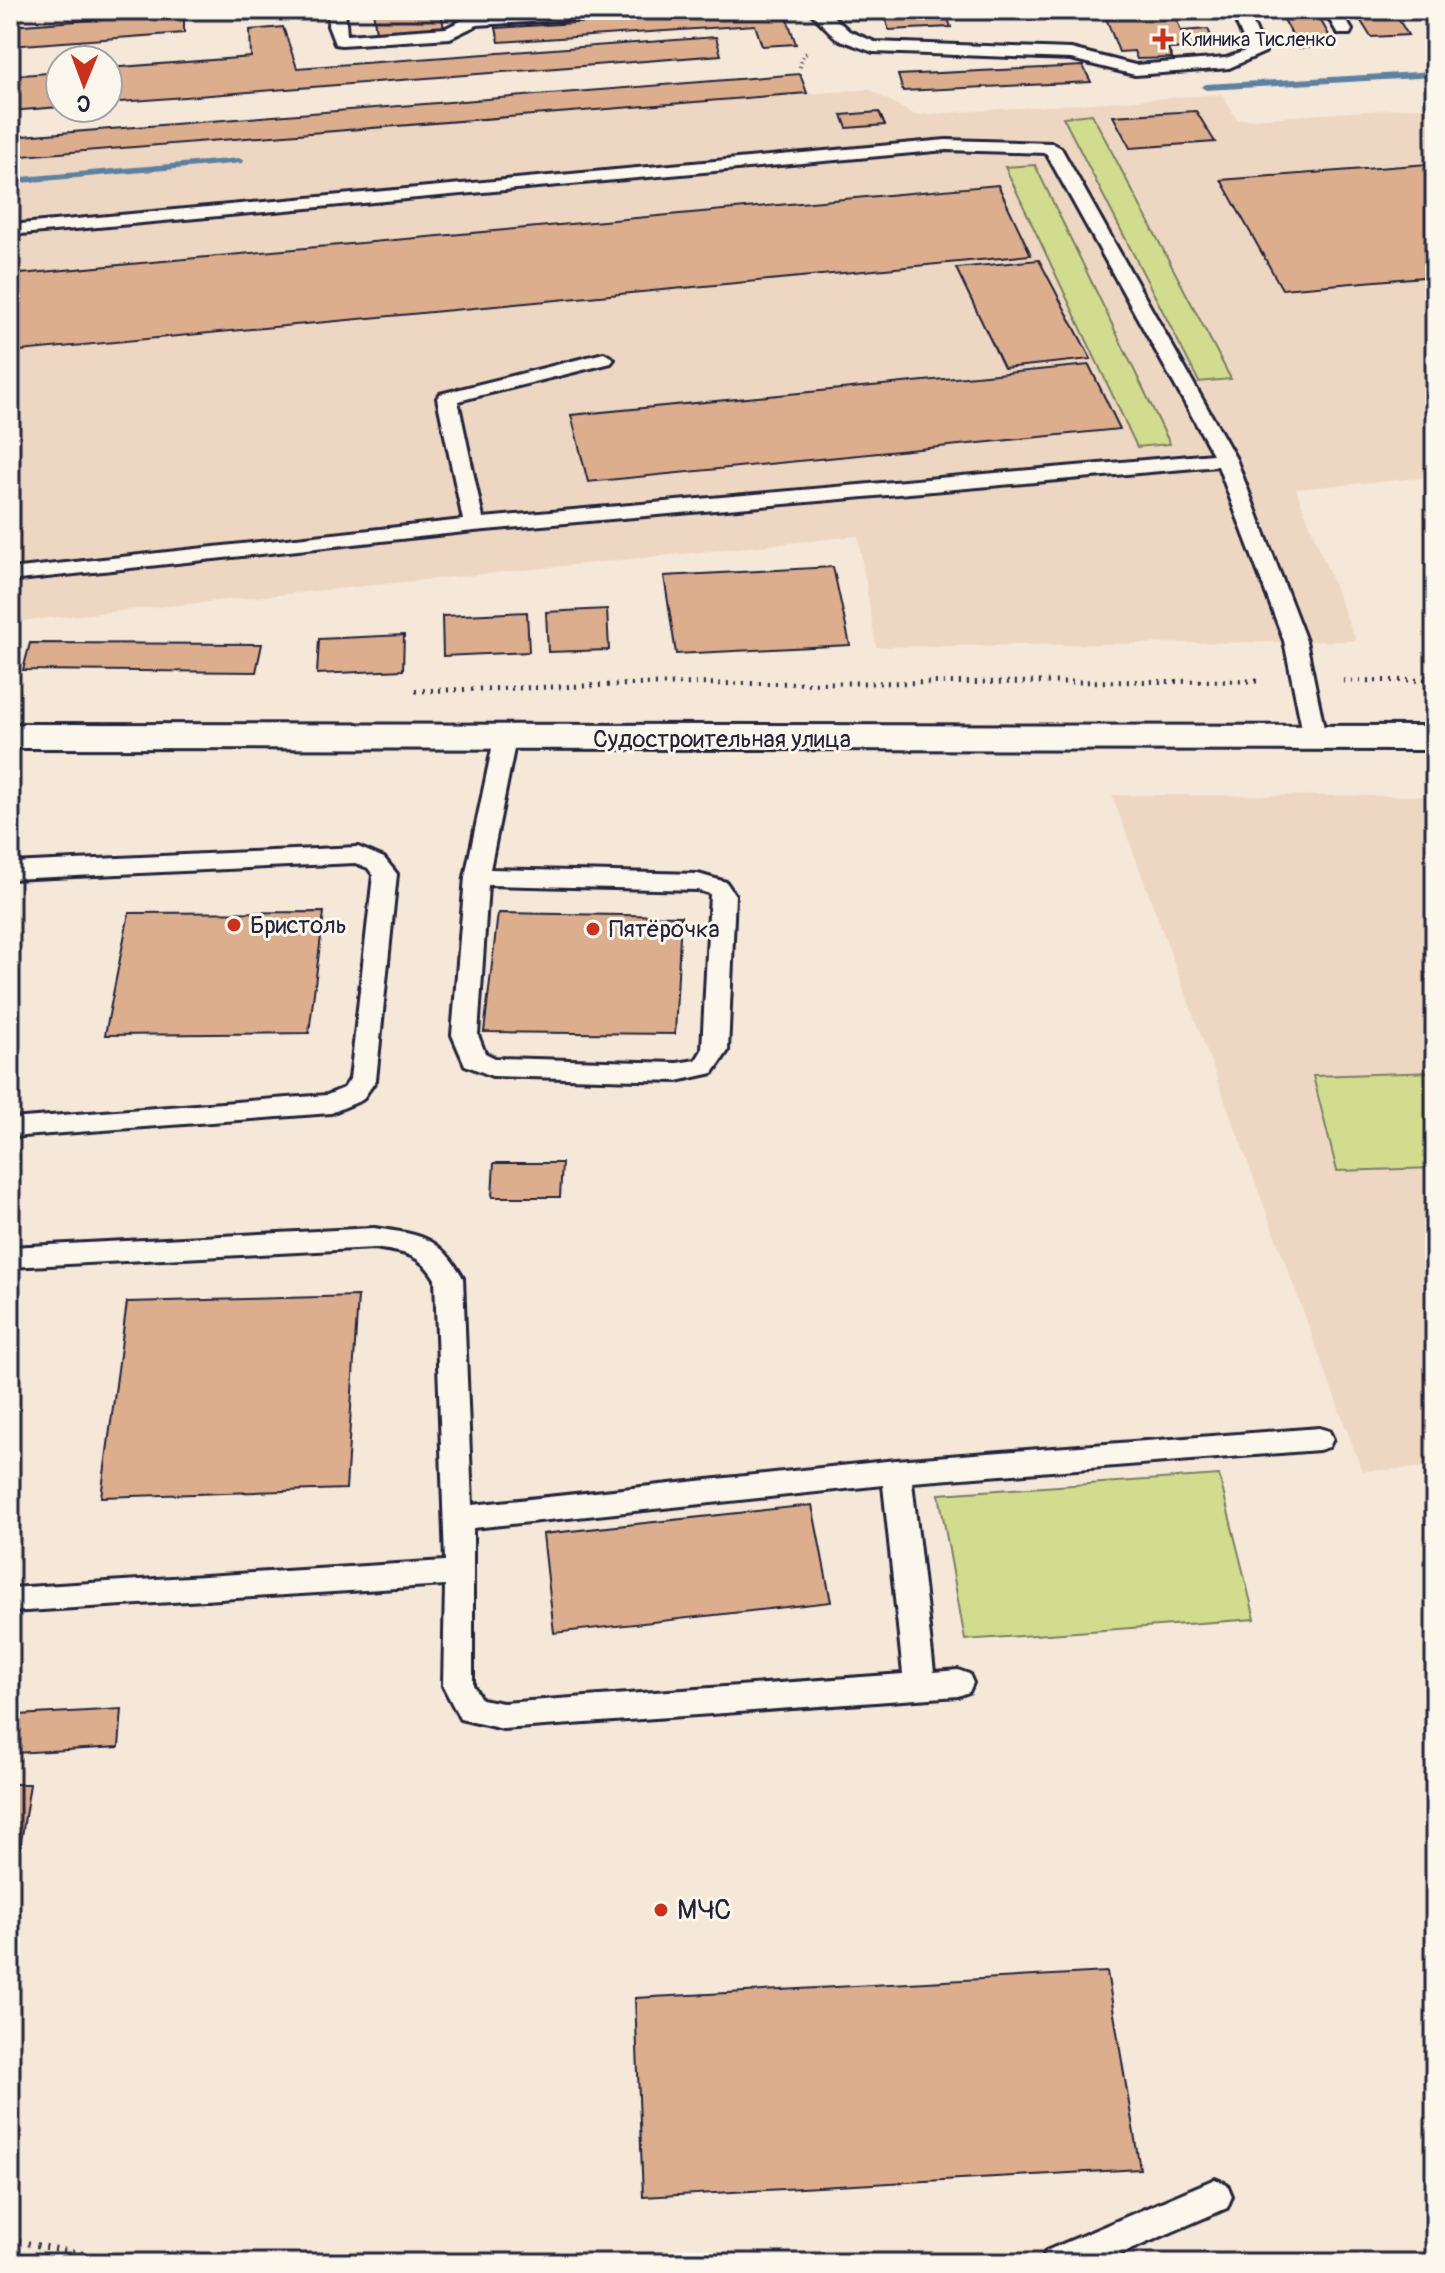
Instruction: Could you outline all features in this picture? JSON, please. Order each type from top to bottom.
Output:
[{"type":"street","name":"Судостроительная улица","points":[[10,736],[1435,738]]},
{"type":"lane","points":[[337,10],[336,26],[341,40],[450,33],[472,15],[647,10]]},
{"type":"lane","points":[[816,10],[843,35],[873,47],[1071,54],[1135,70],[1229,63],[1257,52],[1239,10]]},
{"type":"lane","points":[[1332,10],[1344,30]]},
{"type":"lane","points":[[10,230],[946,145],[1052,148],[1226,459],[1295,641],[1315,738]]},
{"type":"lane","points":[[474,525],[447,398],[604,359]]},
{"type":"lane","points":[[10,575],[474,525],[1226,459]]},
{"type":"lane","points":[[477,877],[698,882],[718,888],[723,895],[715,1051],[704,1067],[677,1072],[492,1067],[474,1059],[465,1035],[477,877],[505,739]]},
{"type":"lane","points":[[10,871],[358,855],[376,863],[385,874],[363,1080],[353,1094],[331,1104],[10,1128]]},
{"type":"lane","points":[[10,1257],[374,1238],[407,1243],[435,1255],[449,1278],[460,1572],[458,1686],[471,1710],[503,1716],[958,1683]]},
{"type":"lane","points":[[458,1518],[896,1472],[1319,1439]]},
{"type":"lane","points":[[896,1472],[920,1687]]},
{"type":"lane","points":[[10,1600],[460,1572]]},
{"type":"lane","points":[[1059,2263],[1215,2196]]},
{"type":"path","points":[[405,691],[668,684],[1435,680]]},
{"type":"path","points":[[10,2240],[130,2263]]},
{"type":"shaded area","points":[[869,89],[915,115],[1222,94],[1237,120],[1435,106],[1435,477],[1296,489],[1356,641],[876,647],[858,536],[10,622],[10,156]]},
{"type":"shaded area","points":[[1112,795],[1435,796],[1435,1467],[1362,1471]]},
{"type":"green space","points":[[1092,114],[1231,379],[1199,382],[1063,117]]},
{"type":"green space","points":[[1035,165],[1170,444],[1137,447],[1005,167]]},
{"type":"green space","points":[[1435,1072],[1435,1168],[1337,1171],[1313,1076]]},
{"type":"green space","points":[[1219,1475],[1255,1619],[965,1640],[939,1494]]},
{"type":"building","points":[[373,10],[441,10],[444,29],[376,33]]},
{"type":"building","points":[[784,10],[796,44],[762,46],[755,25],[499,42],[496,28]]},
{"type":"building","points":[[882,10],[1028,10],[946,14],[951,27],[889,30]]},
{"type":"building","name":"Клиника Тисленко","points":[[1103,10],[1173,10],[1181,31],[1208,29],[1216,47],[1168,49],[1172,58],[1137,59],[1134,51],[1119,52]]},
{"type":"building","points":[[1279,10],[1315,10],[1335,46],[1299,48]]},
{"type":"building","points":[[1354,10],[1393,10],[1408,35],[1371,37]]},
{"type":"building","points":[[184,13],[184,33],[10,46],[10,26]]},
{"type":"building","points":[[283,27],[297,68],[716,37],[721,55],[124,102],[124,67],[251,57],[250,30]]},
{"type":"building","points":[[1083,66],[1091,82],[903,91],[898,75]]},
{"type":"building","points":[[44,73],[44,108],[10,111],[10,76]]},
{"type":"building","points":[[800,74],[807,93],[10,157],[10,137]]},
{"type":"building","points":[[1196,111],[1215,142],[1130,148],[1113,116]]},
{"type":"building","points":[[879,112],[885,125],[847,128],[842,115]]},
{"type":"building","points":[[1428,164],[1435,174],[1435,276],[1282,289],[1221,180]]},
{"type":"building","points":[[998,185],[1031,255],[10,352],[10,275]]},
{"type":"building","points":[[1039,260],[1091,359],[1004,368],[956,268]]},
{"type":"building","points":[[1089,365],[1120,429],[588,482],[571,415]]},
{"type":"building","points":[[833,567],[850,645],[676,654],[664,576]]},
{"type":"building","points":[[607,609],[609,650],[548,652],[546,612]]},
{"type":"building","points":[[527,612],[529,652],[443,656],[442,616]]},
{"type":"building","points":[[404,635],[403,670],[317,674],[319,639]]},
{"type":"building","points":[[30,643],[262,644],[256,672],[23,670]]},
{"type":"building","points":[[324,912],[309,1033],[105,1035],[129,913]]},
{"type":"building","points":[[498,913],[681,916],[675,1034],[484,1032]]},
{"type":"building","points":[[494,1163],[562,1163],[560,1197],[492,1197]]},
{"type":"building","points":[[358,1296],[346,1489],[101,1497],[127,1302]]},
{"type":"building","points":[[812,1505],[831,1602],[554,1633],[543,1534]]},
{"type":"building","points":[[122,1709],[119,1747],[14,1753],[18,1715]]},
{"type":"building","points":[[10,1784],[30,1784],[20,1849],[10,1849]]},
{"type":"building","points":[[1107,1972],[1140,2169],[643,2197],[635,1998]]},
{"type":"waterway","points":[[1206,87],[1435,74]]},
{"type":"waterway","points":[[10,181],[239,161]]},
{"type":"place","name":"Клиника Тисленко","points":[[1163,39]]},
{"type":"place","name":"Бристоль","points":[[234,925]]},
{"type":"place","name":"Пятёрочка","points":[[593,929]]},
{"type":"place","name":"МЧС","points":[[661,1910]]}]
